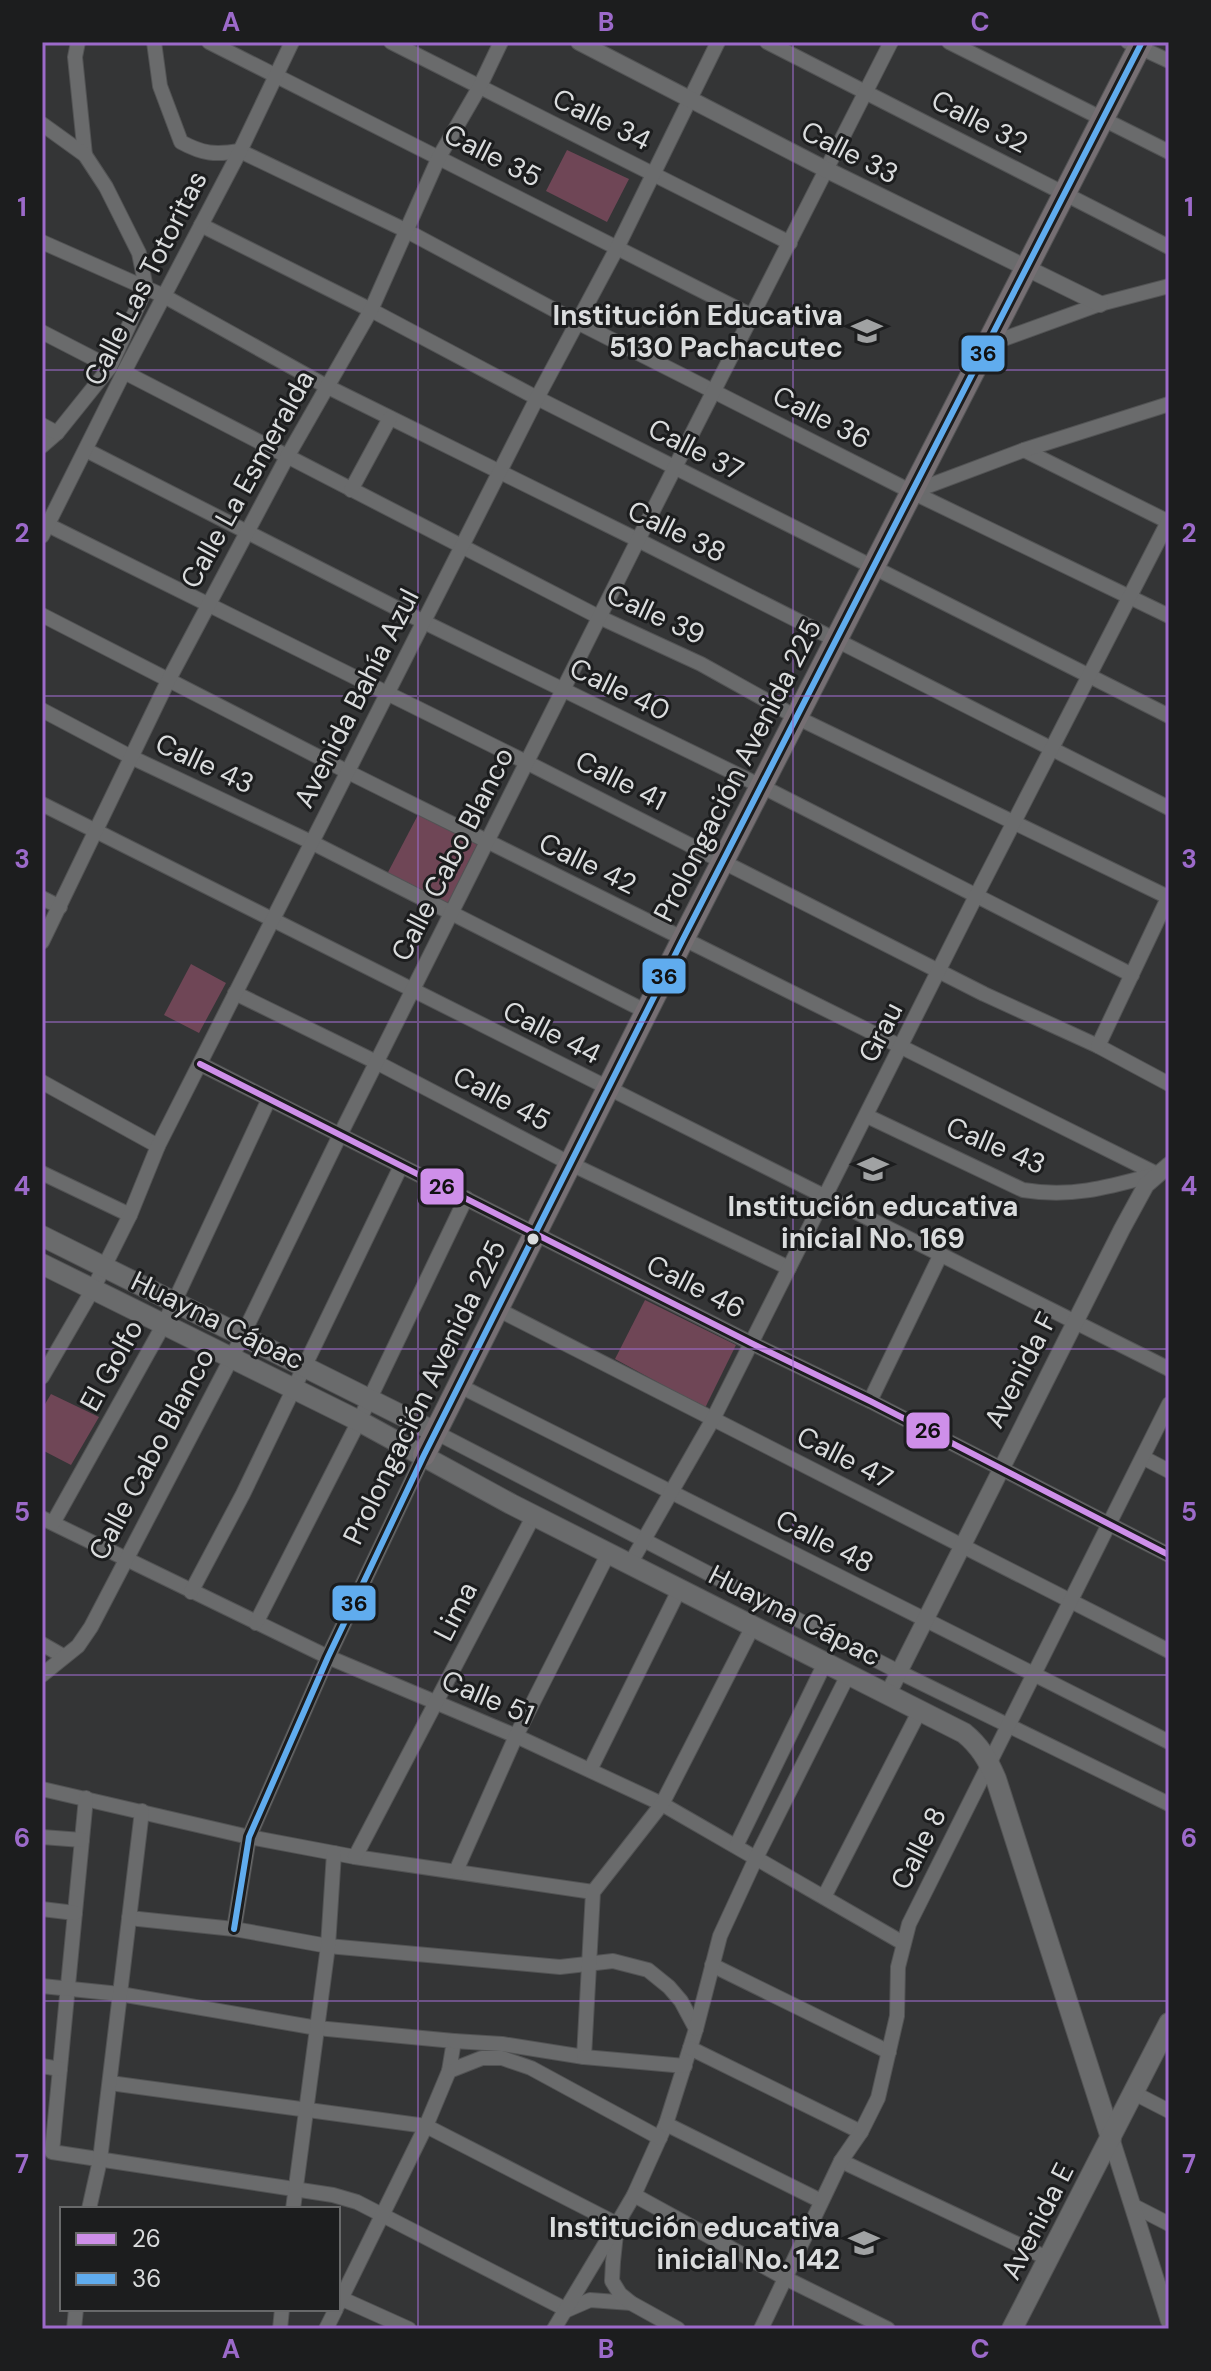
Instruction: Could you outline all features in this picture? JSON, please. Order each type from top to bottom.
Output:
[{"type":"main road","name":"Prolongación Avenida 225","points":[[424,1455],[683,939],[1103,119],[1136,44]]},
{"type":"main road","name":"Huayna Cápac","points":[[42,1236],[435,1432]]},
{"type":"main road","name":"Huayna Cápac","points":[[42,1264],[359,1421],[608,1554],[964,1733],[976,1743],[989,1763],[1111,2138]]},
{"type":"main road","name":"Avenida E","points":[[1019,2327],[1049,2259],[1168,2027]]},
{"type":"street","points":[[64,42],[75,57]]},
{"type":"street","points":[[78,42],[75,57],[85,155]]},
{"type":"street","points":[[154,42],[160,86],[181,142],[199,152],[220,154],[240,151]]},
{"type":"street","name":"Calle 35","points":[[209,42],[752,316]]},
{"type":"street","name":"Calle Las Totoritas","points":[[45,531],[86,450],[117,370],[164,296],[240,151],[292,42]]},
{"type":"street","name":"Calle 34","points":[[391,42],[790,243]]},
{"type":"street","name":"Calle La Esmeralda","points":[[42,942],[168,681],[287,457],[371,310],[439,157],[479,88],[501,42]]},
{"type":"street","name":"Calle 33","points":[[579,42],[827,170],[1100,304]]},
{"type":"street","name":"Avenida Bahía Azul","points":[[44,1368],[105,1267],[158,1146],[537,398],[617,248],[718,42]]},
{"type":"street","name":"Calle 32","points":[[767,42],[1169,247]]},
{"type":"street","name":"Calle Cabo Blanco","points":[[42,1675],[78,1646],[91,1627],[232,1357],[599,617],[891,42]]},
{"type":"street","points":[[949,42],[1169,152]]},
{"type":"street","points":[[1136,44],[1169,61]]},
{"type":"street","points":[[42,124],[85,155],[106,187],[139,253],[146,288],[117,370],[42,446]]},
{"type":"street","name":"Calle 36","points":[[240,151],[405,230],[577,322],[912,492],[1169,616]]},
{"type":"street","name":"Calle 37","points":[[201,225],[1169,716]]},
{"type":"street","name":"Calle 38","points":[[42,242],[164,296],[326,386],[1169,808]]},
{"type":"street","points":[[987,345],[1100,304],[1169,286]]},
{"type":"street","name":"Calle 39","points":[[42,332],[599,617],[701,664],[798,718],[1169,897]]},
{"type":"street","points":[[912,492],[1024,450],[1169,404]]},
{"type":"street","points":[[351,490],[390,418]]},
{"type":"street","points":[[42,425],[57,433]]},
{"type":"street","name":"Calle 40","points":[[86,450],[424,622],[763,787],[1132,975]]},
{"type":"street","points":[[1024,450],[1169,521]]},
{"type":"street","name":"Grau","points":[[630,1564],[713,1419],[1169,521]]},
{"type":"street","name":"Calle 41","points":[[45,531],[207,606],[528,763],[773,889],[1098,1046],[1169,1084]]},
{"type":"street","name":"Calle 42","points":[[42,615],[488,843],[901,1047],[1163,1170]]},
{"type":"street","name":"Calle 43","points":[[42,710],[647,1012]]},
{"type":"street","name":"Calle 44","points":[[42,804],[1169,1369]]},
{"type":"street","points":[[1098,1046],[1169,897]]},
{"type":"street","points":[[42,898],[60,907]]},
{"type":"street","name":"Calle 45","points":[[235,993],[376,1062],[571,1164],[789,1268]]},
{"type":"street","name":"Calle 46","points":[[200,1064],[1169,1555]]},
{"type":"street","points":[[42,1082],[158,1146]]},
{"type":"street","name":"El Golfo","points":[[47,1520],[164,1324],[269,1099]]},
{"type":"street","name":"Calle 43","points":[[867,1116],[1023,1190],[1050,1195],[1073,1194],[1163,1170]]},
{"type":"street","points":[[191,1592],[295,1389],[401,1166]]},
{"type":"street","name":"Avenida F","points":[[888,1694],[1073,1320],[1140,1195],[1163,1170]]},
{"type":"street","points":[[42,1173],[130,1215]]},
{"type":"street","points":[[256,1623],[359,1421],[466,1198]]},
{"type":"street","points":[[870,1401],[940,1256]]},
{"type":"street","name":"Calle 47","points":[[497,1309],[1169,1651]]},
{"type":"street","name":"Calle 48","points":[[458,1385],[1169,1742]]},
{"type":"street","name":"Calle 8","points":[[761,2329],[841,2161],[861,2132],[878,2098],[897,2016],[898,1967],[909,1924],[1169,1404]]},
{"type":"street","name":"Huayna Cápac","points":[[435,1432],[899,1672],[1169,1804]]},
{"type":"street","name":"Prolongación Avenida 225","points":[[234,1929],[249,1837],[328,1657],[424,1455]]},
{"type":"street","points":[[1144,1458],[1169,1471]]},
{"type":"street","name":"Lima","points":[[355,1857],[534,1515]]},
{"type":"street","name":"Calle 51","points":[[47,1520],[328,1657],[516,1736],[662,1804],[903,1943]]},
{"type":"street","points":[[456,1871],[516,1736],[608,1554]]},
{"type":"street","points":[[590,1770],[680,1588]]},
{"type":"street","points":[[584,2057],[593,1892],[662,1804],[753,1626]]},
{"type":"street","points":[[42,1644],[63,1656]]},
{"type":"street","points":[[736,1846],[826,1661]]},
{"type":"street","points":[[554,2329],[634,2195],[663,2131],[696,2029],[720,1936],[849,1673]]},
{"type":"street","points":[[824,1897],[920,1710]]},
{"type":"street","points":[[42,1789],[249,1837],[355,1857],[593,1892]]},
{"type":"street","points":[[86,1798],[60,2069],[48,2141],[52,2152],[333,2195],[357,2202],[567,2310]]},
{"type":"street","points":[[89,2207],[100,2160],[142,1811]]},
{"type":"street","points":[[42,1837],[82,1840]]},
{"type":"street","points":[[293,2207],[328,1946],[334,1853]]},
{"type":"street","points":[[42,1909],[75,1913]]},
{"type":"street","points":[[129,1918],[234,1929],[328,1946],[560,1967],[613,1961],[648,1970],[681,2001],[696,2029]]},
{"type":"street","points":[[712,1965],[889,2052]]},
{"type":"street","points":[[42,1986],[120,1994],[317,2028],[502,2044],[584,2057],[685,2066]]},
{"type":"street","points":[[340,2298],[426,2126],[449,2071],[454,2041]]},
{"type":"street","points":[[690,2048],[861,2132]]},
{"type":"street","points":[[449,2071],[482,2058],[502,2058],[531,2068],[821,2201]]},
{"type":"street","points":[[42,2066],[60,2069]]},
{"type":"street","points":[[110,2083],[426,2126],[617,2224]]},
{"type":"street","points":[[1134,2093],[1169,2111]]},
{"type":"street","name":"Huayna Cápac","points":[[1111,2138],[1169,2321]]},
{"type":"street","points":[[841,2161],[1049,2259]]},
{"type":"street","points":[[634,2195],[785,2278],[888,2329]]},
{"type":"street","points":[[1134,2206],[1169,2224]]},
{"type":"street","points":[[617,2224],[612,2281],[620,2294],[631,2303],[678,2329]]},
{"type":"street","points":[[567,2310],[590,2300],[631,2303]]},
{"type":"street","points":[[340,2303],[409,2329]]},
{"type":"shaded area","points":[[567,150],[629,179],[607,222],[546,191]]},
{"type":"shaded area","points":[[419,813],[478,844],[446,907],[386,876]]},
{"type":"shaded area","points":[[191,964],[226,983],[199,1033],[164,1015]]},
{"type":"shaded area","points":[[645,1300],[736,1345],[705,1408],[615,1359]]},
{"type":"shaded area","points":[[51,1394],[99,1417],[71,1465],[42,1450],[42,1409]]},
{"type":"transit line","name":"36","points":[[234,1929],[249,1837],[328,1657],[424,1455],[683,939],[1142,42]]},
{"type":"transit line","name":"26","points":[[200,1064],[1169,1555]]},
{"type":"place","name":"Institución Educativa 5130 Pachacutec","points":[[867,331]]},
{"type":"place","name":"Institución educativa inicial No. 169","points":[[873,1169]]},
{"type":"place","name":"Institución educativa inicial No. 142","points":[[864,2243]]}]
